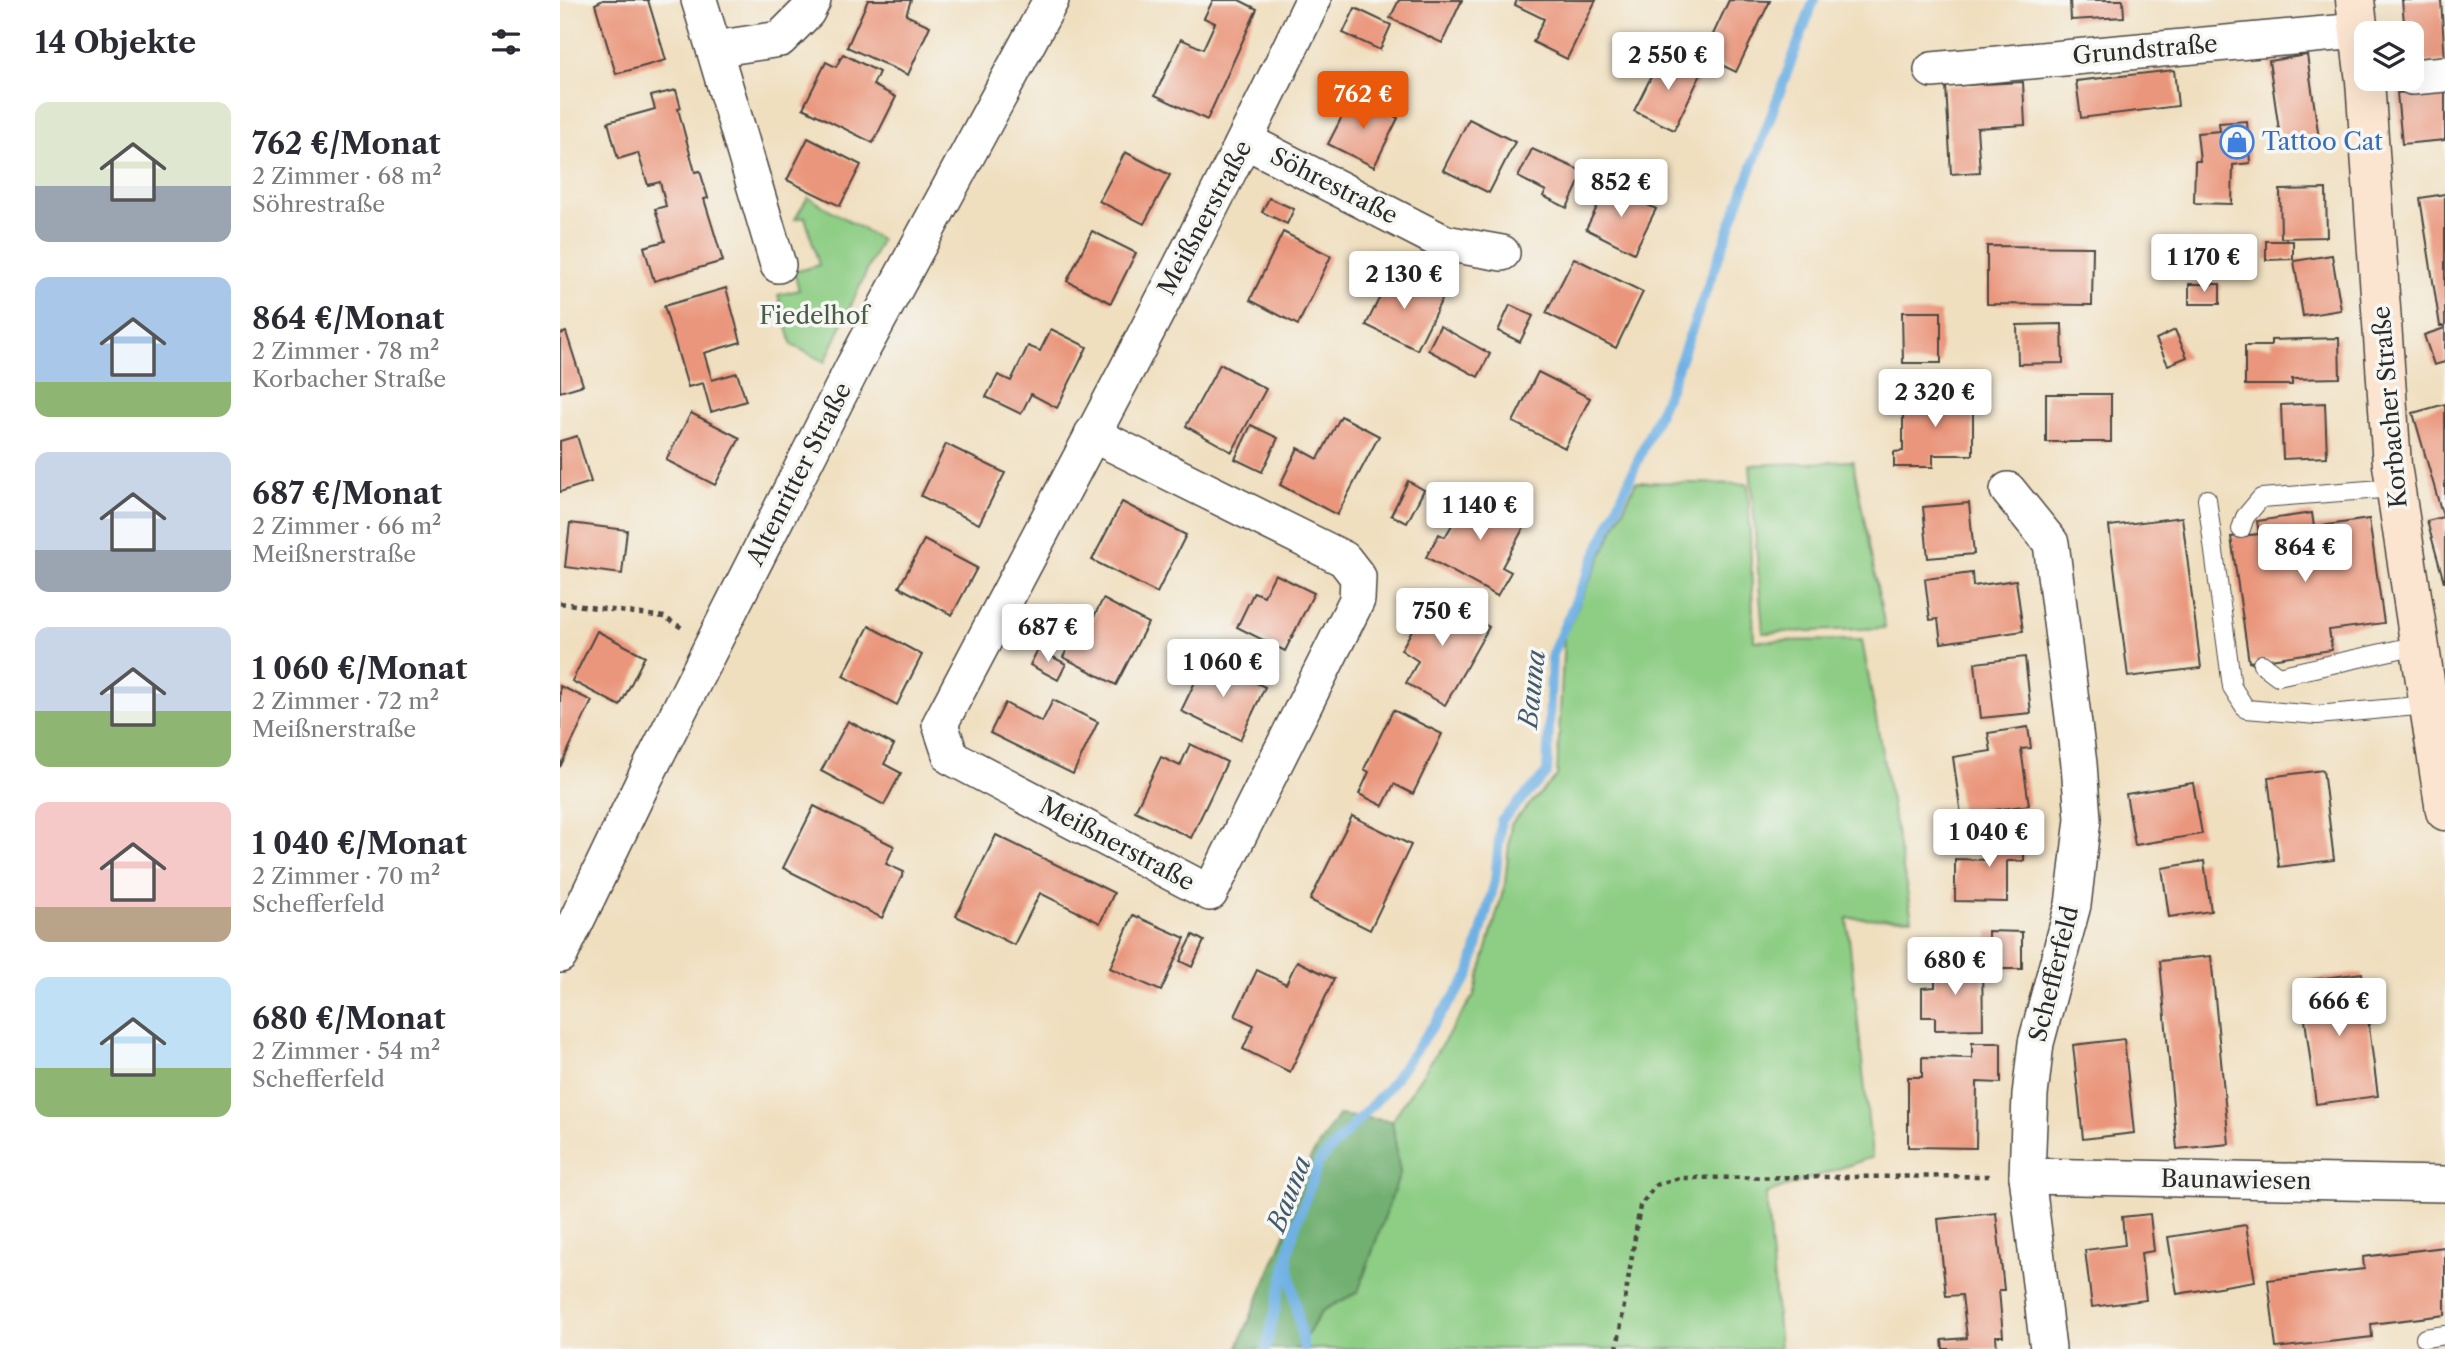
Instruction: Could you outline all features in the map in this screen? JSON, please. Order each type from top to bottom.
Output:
[{"type":"street","points":[[699,0],[778,265]]},
{"type":"street","points":[[714,49],[780,39],[807,12],[813,0]]},
{"type":"street","name":"Altenritter Straße","points":[[560,955],[854,365],[1051,0]]},
{"type":"street","name":"Meißnerstraße","points":[[1092,434],[1344,559],[1358,577],[1357,600],[1210,893],[951,757],[940,724],[1092,434],[1246,141],[1312,0]]},
{"type":"street","name":"Grundstraße","points":[[1933,70],[2356,15]]},
{"type":"street","points":[[2424,76],[2445,74]]},
{"type":"street","name":"Korbacher Straße","points":[[2377,91],[2395,488],[2445,811]]},
{"type":"street","name":"Söhrestraße","points":[[1246,141],[1445,243],[1502,253]]},
{"type":"street","name":"Schefferfeld","points":[[2008,490],[2051,543],[2079,764],[2083,819],[2073,905],[2036,1044],[2027,1176],[2049,1349]]},
{"type":"street","name":"Baunawiesen","points":[[2027,1176],[2445,1184]]},
{"type":"lane","points":[[2241,529],[2245,517],[2261,498],[2395,488]]},
{"type":"lane","points":[[2207,499],[2232,687],[2246,709],[2318,715],[2428,705]]},
{"type":"lane","points":[[2262,664],[2278,676],[2418,645]]},
{"type":"lane","points":[[2425,1338],[2445,1335]]},
{"type":"path","points":[[560,603],[664,617],[713,646]]},
{"type":"path","points":[[1617,1349],[1640,1206],[1656,1185],[1679,1178],[2027,1176]]},
{"type":"green space","name":"Fiedelhof","points":[[808,197],[881,240],[825,362],[792,345],[778,295],[799,290],[794,272],[819,265],[805,217],[795,219]]},
{"type":"green space","points":[[1853,461],[1885,628],[1763,633],[1750,465]]},
{"type":"green space","points":[[1636,482],[1748,484],[1754,641],[1862,640],[1912,919],[1847,918],[1872,1157],[1766,1194],[1780,1349],[1298,1349],[1322,1311],[1358,1291],[1400,1173],[1392,1121],[1474,995],[1505,884],[1511,824],[1557,776],[1564,636]]},
{"type":"green space","points":[[1338,1115],[1392,1121],[1400,1173],[1358,1292],[1322,1311],[1298,1349],[1237,1349],[1287,1230],[1310,1159]]},
{"type":"building","points":[[603,0],[648,0],[666,60],[616,74],[595,4]]},
{"type":"building","points":[[868,0],[911,0],[906,15],[930,26],[908,75],[847,47]]},
{"type":"building","points":[[1213,0],[1239,0],[1257,9],[1207,120],[1155,95],[1181,39],[1203,49],[1215,23],[1204,18]]},
{"type":"building","points":[[1399,0],[1462,0],[1442,43],[1390,18]]},
{"type":"building","points":[[1517,0],[1596,0],[1567,59],[1533,42],[1544,19],[1515,5]]},
{"type":"building","points":[[1729,0],[1770,1],[1736,72],[1703,56]]},
{"type":"building","points":[[2070,0],[2123,0],[2124,17],[2071,20]]},
{"type":"building","points":[[2402,0],[2441,0],[2445,61],[2424,63],[2424,21],[2404,21]]},
{"type":"building","points":[[1355,8],[1391,25],[1380,50],[1343,33]]},
{"type":"building","points":[[1663,53],[1702,72],[1674,130],[1634,111]]},
{"type":"building","points":[[843,54],[879,72],[873,85],[896,97],[873,143],[803,108],[826,62],[836,67]]},
{"type":"building","points":[[2307,55],[2319,139],[2281,144],[2269,61]]},
{"type":"building","points":[[2174,70],[2178,106],[2081,118],[2076,81]]},
{"type":"building","points":[[2023,82],[2025,125],[1977,128],[1980,172],[1951,174],[1946,86]]},
{"type":"building","points":[[2445,89],[2445,140],[2402,144],[2397,93]]},
{"type":"building","points":[[676,90],[681,108],[678,109],[695,172],[700,171],[708,198],[704,199],[723,261],[654,281],[644,247],[665,241],[655,209],[666,206],[660,182],[648,185],[638,153],[618,159],[608,122],[655,109],[651,96]]},
{"type":"building","points":[[1353,95],[1398,118],[1374,167],[1328,144]]},
{"type":"building","points":[[1469,119],[1515,142],[1489,193],[1443,170]]},
{"type":"building","points":[[2247,121],[2250,163],[2233,165],[2232,204],[2194,203],[2195,161],[2200,161],[2197,133],[2220,131],[2219,123]]},
{"type":"building","points":[[808,138],[861,165],[840,206],[787,180]]},
{"type":"building","points":[[1532,149],[1584,172],[1567,208],[1543,196],[1546,191],[1518,177]]},
{"type":"building","points":[[1125,152],[1170,175],[1144,224],[1099,201]]},
{"type":"building","points":[[1608,185],[1656,209],[1634,253],[1586,229]]},
{"type":"building","points":[[2326,189],[2327,237],[2281,238],[2280,190]]},
{"type":"building","points":[[2445,194],[2445,326],[2440,326],[2420,198]]},
{"type":"building","points":[[1269,198],[1294,209],[1287,224],[1262,212]]},
{"type":"building","points":[[1092,231],[1136,253],[1111,303],[1067,281]]},
{"type":"building","points":[[1283,232],[1331,256],[1298,325],[1250,300]]},
{"type":"building","points":[[2266,241],[2293,241],[2293,259],[2266,260]]},
{"type":"building","points":[[1987,246],[2093,247],[2092,305],[1987,304]]},
{"type":"building","points":[[2332,255],[2341,310],[2303,316],[2294,261]]},
{"type":"building","points":[[1574,258],[1643,292],[1616,348],[1546,313]]},
{"type":"building","points":[[1392,272],[1443,297],[1417,350],[1366,325]]},
{"type":"building","points":[[2189,284],[2220,284],[2220,304],[2189,304]]},
{"type":"building","points":[[726,288],[741,342],[704,353],[712,380],[737,373],[746,401],[711,412],[703,383],[688,387],[664,306]]},
{"type":"building","points":[[1510,305],[1533,316],[1520,342],[1498,331]]},
{"type":"building","points":[[1902,312],[1941,312],[1941,363],[1903,363]]},
{"type":"building","points":[[2062,324],[2063,363],[2018,364],[2017,325]]},
{"type":"building","points":[[1440,326],[1490,354],[1478,377],[1428,350]]},
{"type":"building","points":[[2445,328],[2445,362],[2434,365],[2424,335]]},
{"type":"building","points":[[1051,329],[1087,347],[1057,408],[1031,394],[1021,414],[986,397],[998,375],[1011,381],[1028,346],[1040,351]]},
{"type":"building","points":[[2175,330],[2187,357],[2168,365],[2156,339]]},
{"type":"building","points":[[566,332],[583,385],[560,392],[560,334]]},
{"type":"building","points":[[2339,338],[2340,378],[2292,379],[2292,385],[2245,385],[2245,346],[2271,346],[2271,340]]},
{"type":"building","points":[[1220,364],[1266,389],[1232,452],[1186,426]]},
{"type":"building","points":[[1538,372],[1590,398],[1565,448],[1513,422]]},
{"type":"building","points":[[2046,394],[2111,394],[2111,442],[2046,442]]},
{"type":"building","points":[[1973,395],[1973,455],[1933,455],[1933,467],[1894,467],[1894,452],[1903,451],[1903,396]]},
{"type":"building","points":[[2325,403],[2327,457],[2283,459],[2281,405]]},
{"type":"building","points":[[2445,404],[2444,582],[2427,521],[2443,517],[2413,413]]},
{"type":"building","points":[[691,413],[740,438],[715,485],[666,460]]},
{"type":"building","points":[[1341,416],[1379,436],[1337,515],[1280,485],[1298,448],[1318,459]]},
{"type":"building","points":[[1251,425],[1278,438],[1262,472],[1235,459]]},
{"type":"building","points":[[577,436],[591,482],[560,492],[560,441]]},
{"type":"building","points":[[946,444],[1005,473],[979,524],[921,496]]},
{"type":"building","points":[[1408,481],[1424,490],[1407,523],[1391,515]]},
{"type":"building","points":[[1473,489],[1528,520],[1502,567],[1511,572],[1497,596],[1426,557],[1439,534],[1445,537]]},
{"type":"building","points":[[1122,502],[1186,535],[1157,593],[1092,560]]},
{"type":"building","points":[[1969,503],[1974,554],[1928,558],[1923,507]]},
{"type":"building","points":[[2312,513],[2314,527],[2369,519],[2384,623],[2329,630],[2332,650],[2249,662],[2231,537],[2259,534],[2257,521]]},
{"type":"building","points":[[2182,517],[2201,668],[2128,677],[2109,526]]},
{"type":"building","points":[[570,523],[627,530],[622,574],[565,567]]},
{"type":"building","points":[[924,540],[977,568],[952,615],[899,587]]},
{"type":"building","points":[[1972,573],[1973,586],[2016,580],[2023,631],[1941,643],[1938,619],[1930,620],[1925,579]]},
{"type":"building","points":[[1275,574],[1314,593],[1285,651],[1237,627],[1254,592],[1264,596]]},
{"type":"building","points":[[1432,595],[1489,627],[1445,705],[1406,683],[1418,661],[1401,650]]},
{"type":"building","points":[[1103,599],[1148,623],[1116,685],[1063,657],[1085,616],[1092,620]]},
{"type":"building","points":[[869,626],[922,655],[897,705],[843,676]]},
{"type":"building","points":[[597,631],[645,656],[620,706],[572,681]]},
{"type":"building","points":[[1038,649],[1066,664],[1058,680],[1030,665]]},
{"type":"building","points":[[2025,657],[2031,713],[1981,718],[1975,663]]},
{"type":"building","points":[[1206,659],[1265,687],[1240,740],[1181,711]]},
{"type":"building","points":[[560,686],[592,701],[560,767]]},
{"type":"building","points":[[1053,700],[1098,722],[1073,774],[990,733],[1005,703],[1042,722]]},
{"type":"building","points":[[1393,710],[1442,734],[1413,794],[1394,784],[1383,806],[1359,794],[1369,772],[1364,769]]},
{"type":"building","points":[[848,721],[894,745],[884,764],[901,773],[884,805],[821,771]]},
{"type":"building","points":[[2028,727],[2031,748],[2021,749],[2029,805],[1961,815],[1953,757],[1991,751],[1988,733]]},
{"type":"building","points":[[1190,744],[1227,762],[1191,838],[1135,811],[1161,757],[1180,766]]},
{"type":"building","points":[[2323,770],[2334,860],[2279,867],[2268,777]]},
{"type":"building","points":[[2193,783],[2202,834],[2135,845],[2126,794]]},
{"type":"building","points":[[814,806],[894,846],[886,864],[904,872],[882,918],[783,868]]},
{"type":"building","points":[[1352,816],[1411,845],[1370,930],[1310,900]]},
{"type":"building","points":[[1988,830],[2024,830],[2024,861],[2007,861],[2007,902],[1955,901],[1955,859],[1988,860]]},
{"type":"building","points":[[996,835],[1114,893],[1100,923],[1040,893],[1014,945],[956,916]]},
{"type":"building","points":[[2204,861],[2211,911],[2169,917],[2162,868]]},
{"type":"building","points":[[1133,915],[1185,938],[1161,991],[1110,968]]},
{"type":"building","points":[[1988,931],[2022,932],[2022,969],[1988,969]]},
{"type":"building","points":[[1193,935],[1204,941],[1192,967],[1180,961]]},
{"type":"building","points":[[2211,956],[2229,1144],[2177,1149],[2160,961]]},
{"type":"building","points":[[1297,961],[1334,979],[1290,1072],[1243,1049],[1254,1025],[1235,1016],[1257,970],[1286,984]]},
{"type":"building","points":[[1935,962],[1982,962],[1983,1029],[1935,1030],[1935,1017],[1922,1017],[1922,988],[1935,987]]},
{"type":"building","points":[[2362,973],[2378,1096],[2316,1104],[2300,981]]},
{"type":"building","points":[[2124,1039],[2134,1133],[2083,1139],[2073,1045]]},
{"type":"building","points":[[1972,1043],[2001,1043],[2001,1083],[1977,1082],[1976,1148],[1908,1147],[1908,1077],[1922,1077],[1922,1057],[1972,1058]]},
{"type":"building","points":[[1996,1213],[2004,1290],[1999,1290],[2003,1336],[1996,1336],[1997,1349],[1943,1349],[1942,1340],[1967,1338],[1962,1295],[1946,1296],[1938,1219]]},
{"type":"building","points":[[2150,1214],[2154,1251],[2141,1253],[2146,1300],[2092,1307],[2085,1250],[2125,1245],[2122,1217]]},
{"type":"building","points":[[2246,1225],[2255,1281],[2177,1294],[2168,1237]]},
{"type":"building","points":[[2445,1247],[2445,1315],[2371,1324],[2372,1337],[2276,1348],[2268,1280],[2364,1269],[2363,1257]]},
{"type":"waterway","name":"Bauna","points":[[1266,1349],[1294,1230],[1319,1162],[1387,1089],[1469,976],[1495,881],[1501,821],[1547,773],[1552,654],[1670,388],[1814,0]]},
{"type":"waterway","points":[[1288,1261],[1304,1349]]},
{"type":"place","name":"Tattoo Cat","points":[[2237,142]]}]
